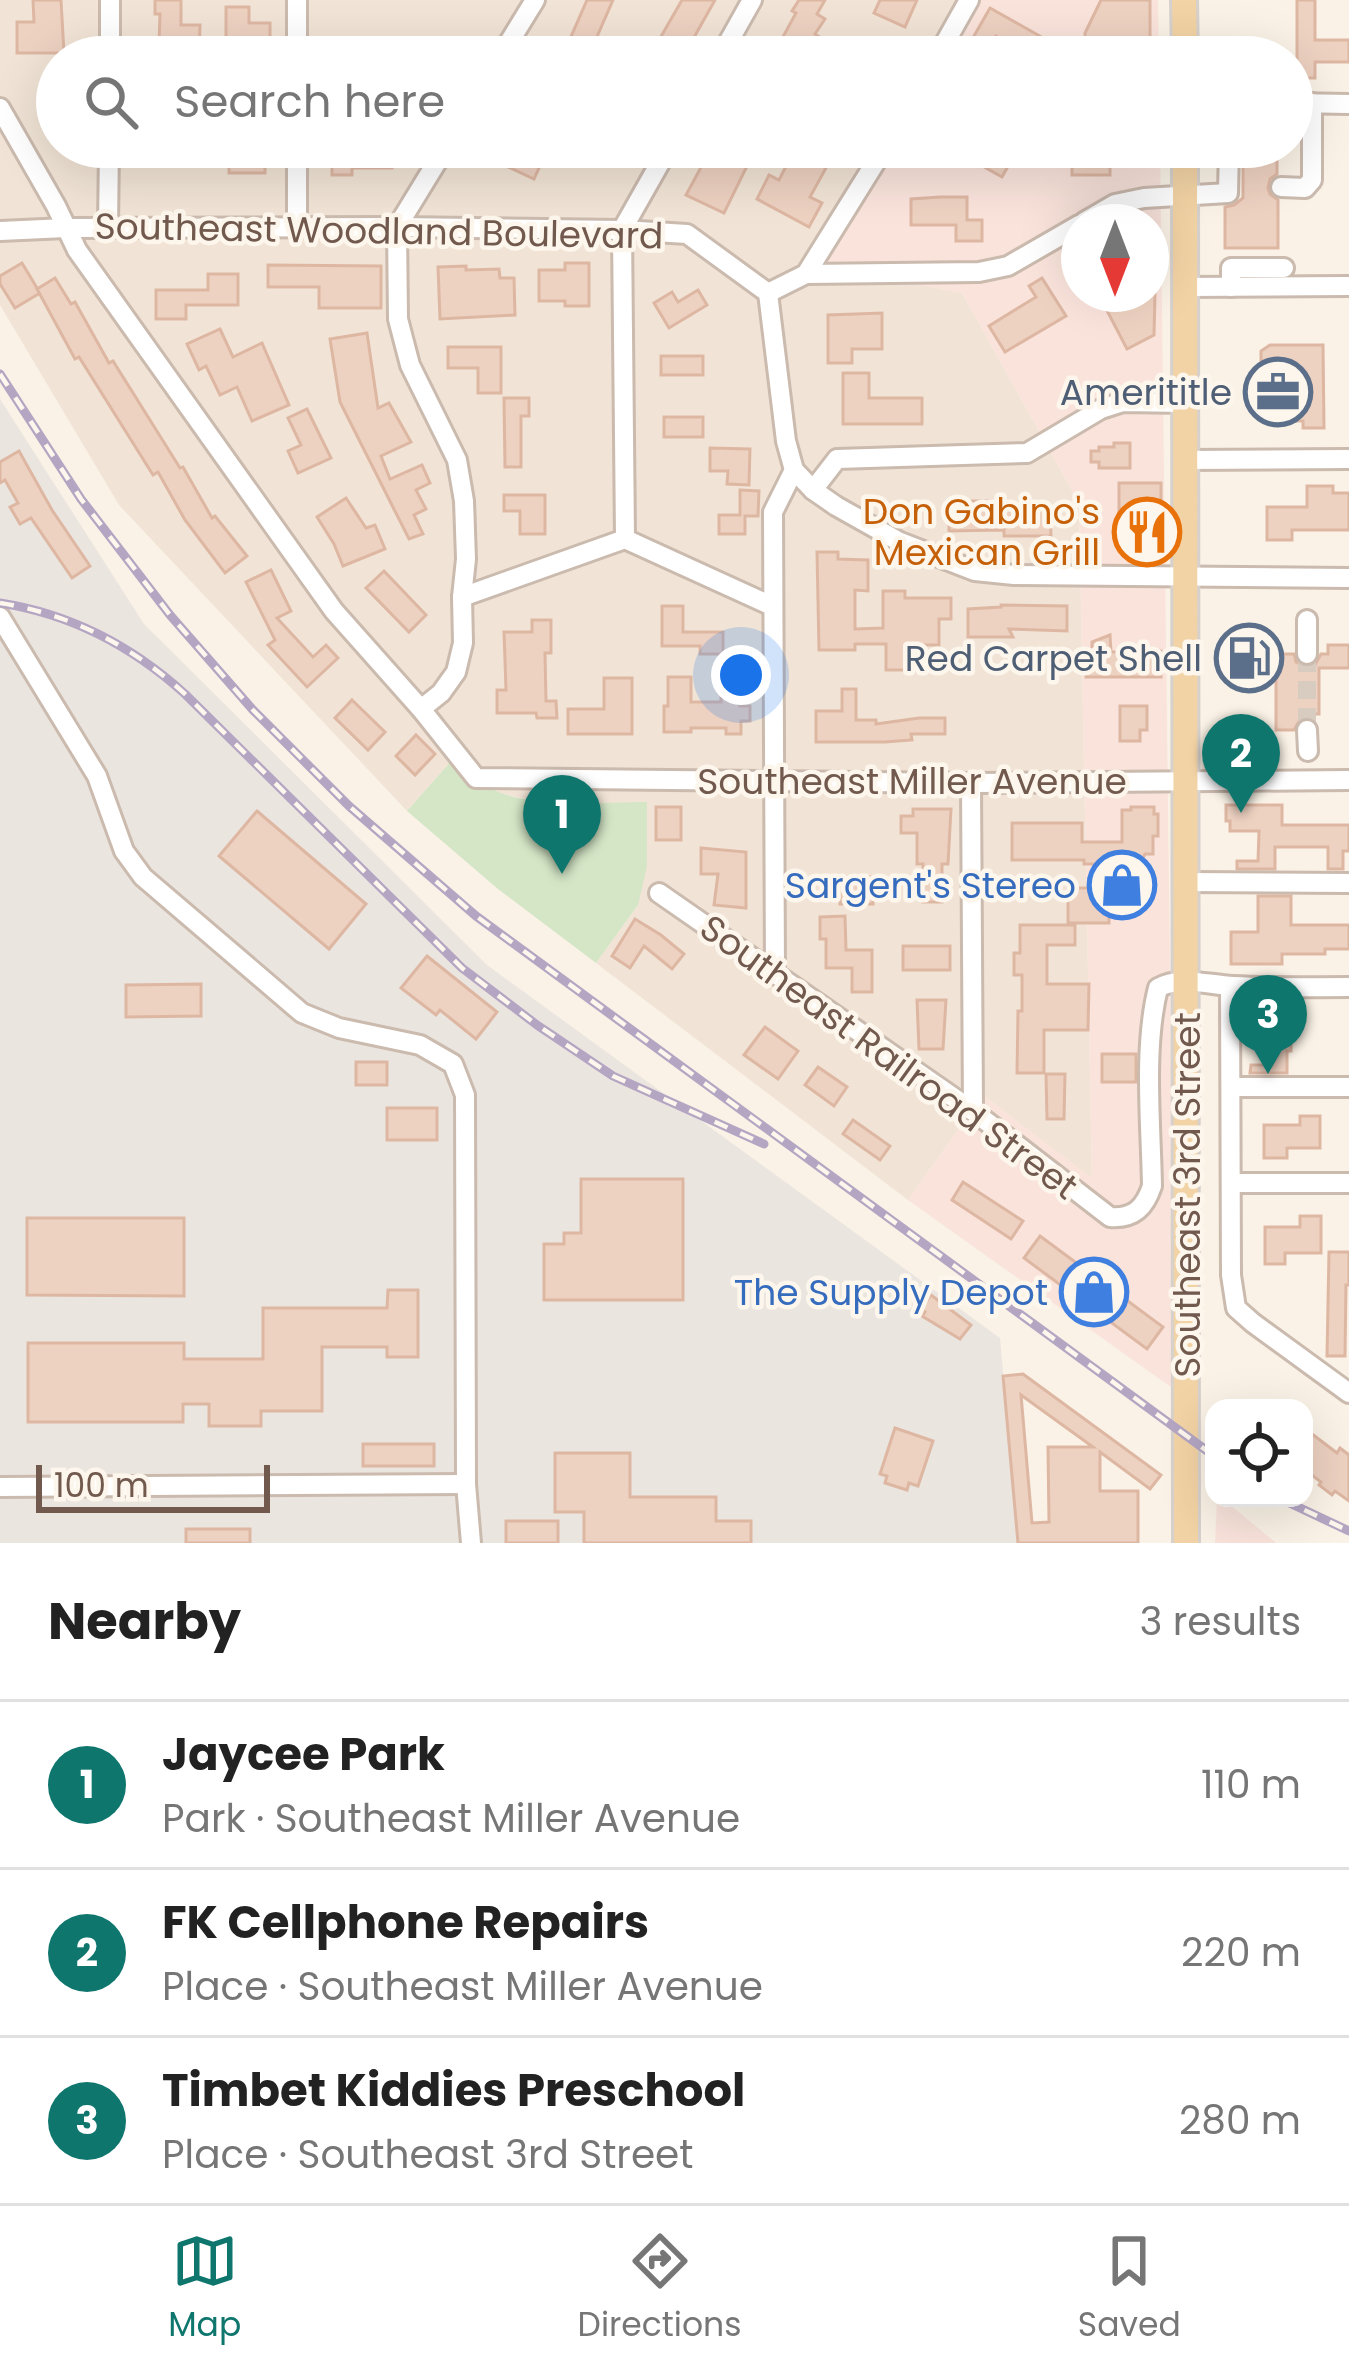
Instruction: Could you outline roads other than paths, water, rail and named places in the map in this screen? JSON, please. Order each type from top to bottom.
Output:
[{"type":"main road","points":[[1184,0],[1185,36]]},
{"type":"main road","name":"Southeast 3rd Street","points":[[1185,168],[1186,1543]]},
{"type":"street","points":[[110,0],[110,36]]},
{"type":"street","points":[[297,0],[297,36]]},
{"type":"street","points":[[732,36],[752,0]]},
{"type":"street","points":[[949,36],[969,0]]},
{"type":"street","points":[[511,36],[530,2]]},
{"type":"street","points":[[1313,104],[1349,104]]},
{"type":"street","points":[[0,108],[77,250],[334,611],[421,709],[456,672],[463,643],[466,559],[457,460],[410,364],[398,319],[398,227],[433,168]]},
{"type":"street","points":[[108,228],[109,168]]},
{"type":"street","points":[[297,168],[297,227]]},
{"type":"street","points":[[625,539],[622,230],[657,168]]},
{"type":"street","points":[[806,274],[872,168]]},
{"type":"street","points":[[1114,204],[1228,193],[1229,168]]},
{"type":"street","points":[[1281,187],[1305,188],[1312,180],[1310,168]]},
{"type":"street","name":"Southeast Woodland Boulevard","points":[[0,231],[398,227],[687,234],[768,292]]},
{"type":"street","points":[[1061,236],[1008,266],[980,272],[806,274],[768,292],[786,441],[794,470],[813,490],[901,542],[975,571],[1349,578]]},
{"type":"street","points":[[1232,287],[1232,268],[1284,268]]},
{"type":"street","points":[[1185,287],[1349,286]]},
{"type":"street","points":[[813,490],[837,459],[1027,453],[1123,402],[1185,403]]},
{"type":"street","points":[[1185,460],[1349,459]]},
{"type":"street","points":[[775,974],[773,512],[794,470]]},
{"type":"street","points":[[462,597],[625,539],[772,606]]},
{"type":"street","points":[[0,616],[97,776],[124,851],[143,877],[302,1012],[339,1028],[420,1046],[453,1064],[465,1095],[466,1484],[471,1543]]},
{"type":"street","points":[[1307,620],[1307,654]]},
{"type":"street","name":"Southeast Miller Avenue","points":[[421,709],[476,778],[971,783],[1349,780]]},
{"type":"street","points":[[1307,730],[1308,751]]},
{"type":"street","points":[[971,783],[973,1111]]},
{"type":"street","points":[[1186,883],[1349,883]]},
{"type":"street","name":"Southeast Railroad Street","points":[[659,892],[973,1111],[1110,1217],[1120,1218]]},
{"type":"street","points":[[1187,981],[1349,987]]},
{"type":"street","name":"Southeast 3rd Street","points":[[1120,1218],[1146,1203],[1152,1186],[1150,1036],[1158,988],[1187,981]]},
{"type":"street","name":"Southeast 3rd Street","points":[[1230,986],[1231,1275],[1236,1309],[1349,1393]]},
{"type":"street","points":[[1232,1087],[1349,1087]]},
{"type":"street","points":[[1232,1183],[1349,1183]]},
{"type":"street","points":[[0,1487],[466,1484]]},
{"type":"tunnel","points":[[1307,654],[1307,730]]},
{"type":"railway","points":[[0,374],[81,499],[170,615],[253,710],[349,806],[476,916],[1205,1449]]},
{"type":"railway","points":[[0,603],[76,624],[144,661],[185,694],[462,968],[613,1076],[764,1144]]},
{"type":"railway","points":[[1298,1507],[1349,1531]]},
{"type":"place","name":"Amerititle","points":[[1278,392]]},
{"type":"place","name":"Don Gabino's Mexican Grill","points":[[1147,532]]},
{"type":"place","name":"Red Carpet Shell","points":[[1249,658]]},
{"type":"place","name":"FK Cellphone Repairs","points":[[1241,813]]},
{"type":"place","name":"Jaycee Park","points":[[562,874]]},
{"type":"place","name":"Sargent's Stereo","points":[[1122,885]]},
{"type":"place","name":"Timbet Kiddies Preschool","points":[[1268,1074]]},
{"type":"place","name":"The Supply Depot","points":[[1094,1292]]}]
